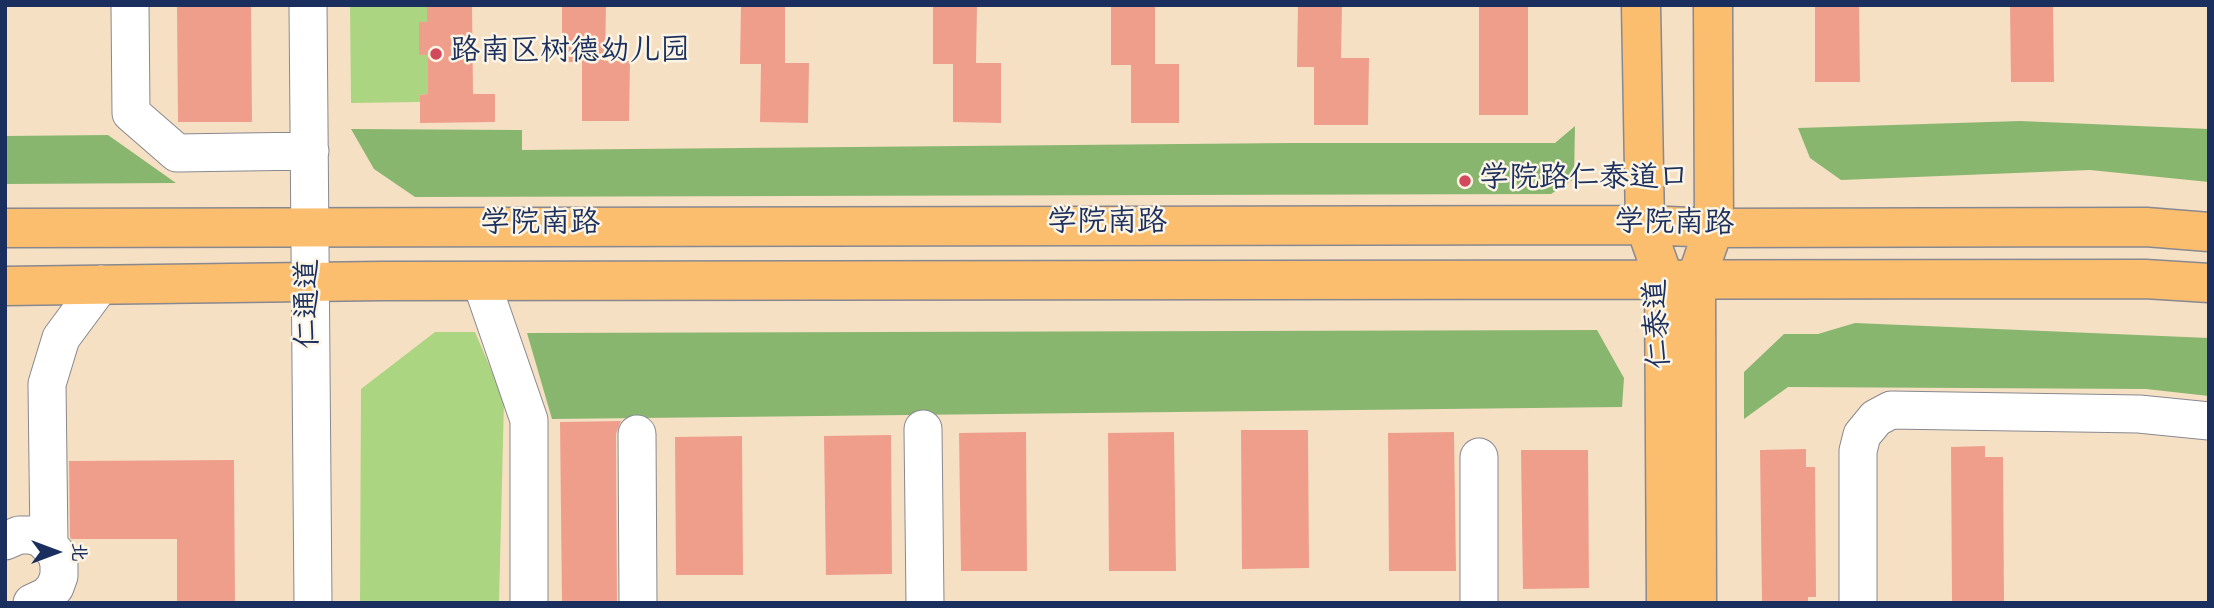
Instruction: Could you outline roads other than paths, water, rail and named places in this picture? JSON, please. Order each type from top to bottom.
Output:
[{"type":"main road","name":"仁泰道","points":[[1641,5],[1645,225],[1680,279],[1697,603]]},
{"type":"main road","name":"仁泰道","points":[[1666,603],[1680,279],[1714,228],[1713,5]]},
{"type":"main road","name":"学院南路","points":[[5,228],[1645,225],[1714,228],[2146,227],[2209,232]]},
{"type":"main road","name":"学院南路","points":[[5,286],[310,281],[1680,279],[2145,279],[2209,283]]},
{"type":"street","points":[[130,5],[131,113],[177,153],[310,150]]},
{"type":"street","name":"仁通道","points":[[308,5],[313,603]]},
{"type":"street","points":[[481,281],[529,420],[529,603]]},
{"type":"street","points":[[49,545],[47,384],[61,338],[101,284]]},
{"type":"street","points":[[1858,603],[1858,452],[1862,435],[1876,418],[1883,414],[1891,410],[2139,414],[2209,421]]},
{"type":"street","points":[[923,429],[925,603]]},
{"type":"street","points":[[637,434],[638,603]]},
{"type":"street","points":[[1479,457],[1479,603]]},
{"type":"street","points":[[5,517],[5,541],[19,535],[30,535],[41,538],[56,553],[59,576],[55,587],[47,596],[32,603]]},
{"type":"street","points":[[5,597],[19,603]]},
{"type":"place","name":"路南区树德幼儿园","points":[[436,54]]},
{"type":"place","name":"学院路仁泰道口","points":[[1465,181]]}]
